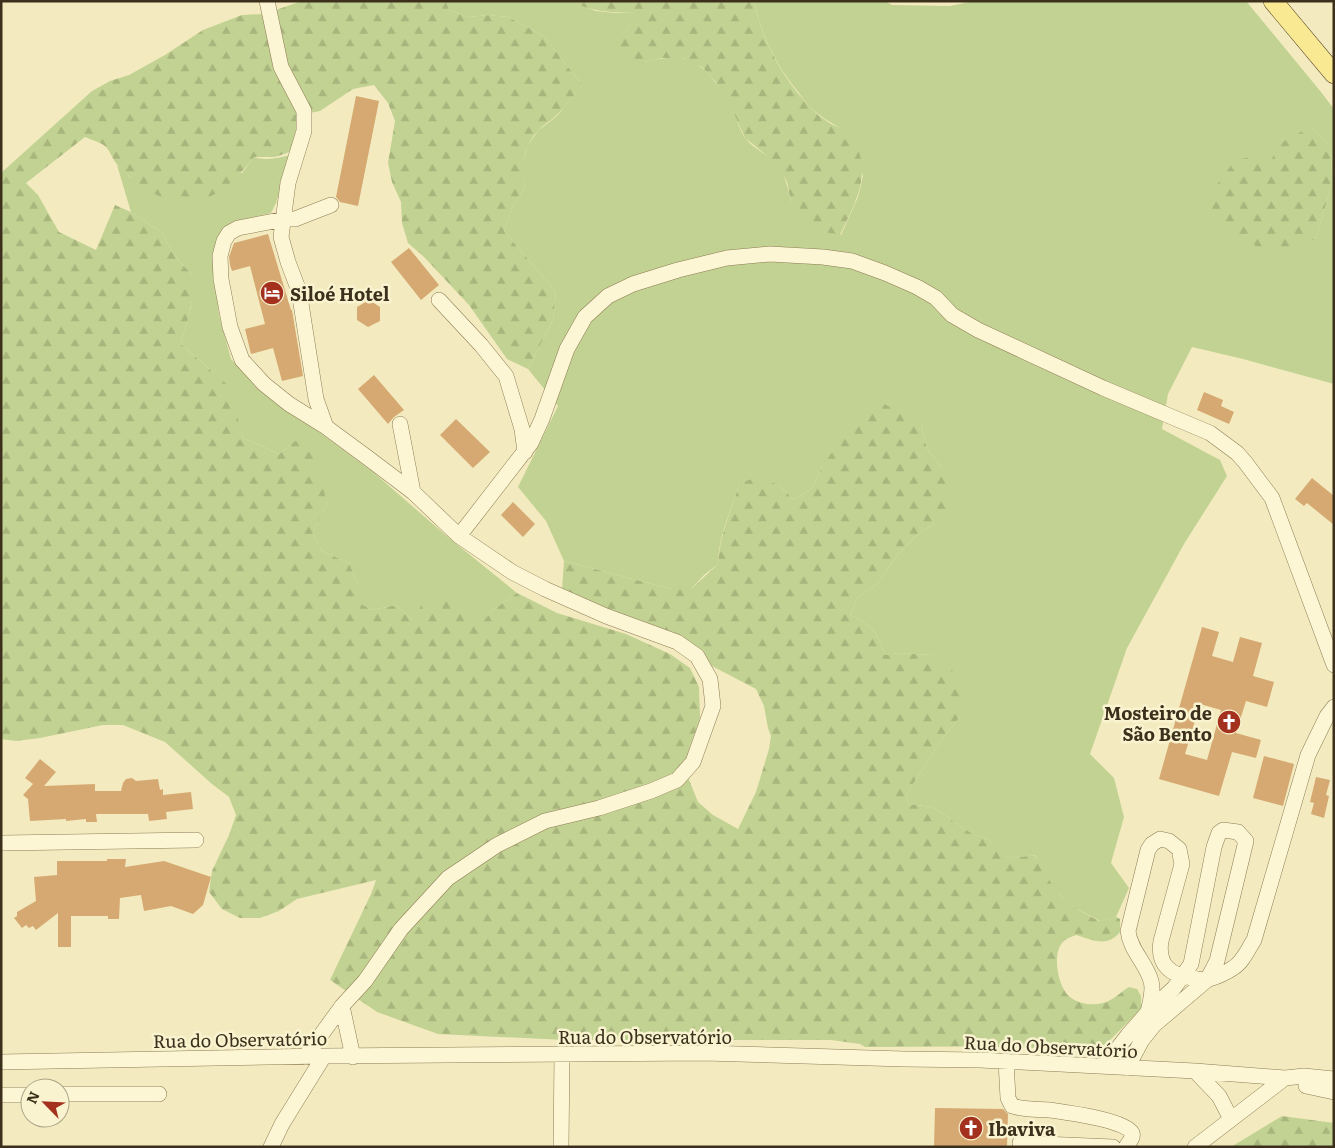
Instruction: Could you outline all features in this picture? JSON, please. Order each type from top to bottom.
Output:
[{"type":"main road","points":[[1273,1],[1334,74]]},
{"type":"street","points":[[266,1],[281,67],[304,111],[304,131],[288,183],[281,237],[299,291],[316,399],[326,427]]},
{"type":"street","points":[[305,1057],[342,1006],[365,980],[401,929],[448,878],[497,845],[545,821],[599,808],[651,791],[677,780],[693,762],[713,706],[712,691],[706,671],[697,656],[677,642],[606,616],[512,572],[459,536],[413,492],[326,427],[290,404],[264,384],[248,368],[237,351],[230,327],[221,279],[220,256],[224,241],[229,233],[238,228],[284,219],[296,219],[331,206]]},
{"type":"street","points":[[459,536],[531,443],[542,419],[567,350],[585,317],[608,296],[642,281],[728,258],[770,254],[824,257],[852,261],[917,287],[936,298],[952,315],[1009,345],[1103,388],[1210,433],[1237,453],[1272,498],[1334,665]]},
{"type":"street","points":[[439,300],[482,345],[506,376],[522,429],[525,452]]},
{"type":"street","points":[[400,424],[413,492]]},
{"type":"street","points":[[1127,1068],[1142,1040],[1154,1026],[1207,980],[1234,967],[1254,940],[1308,755],[1327,716],[1334,707]]},
{"type":"street","points":[[1104,1066],[1148,1012],[1183,977],[1190,964],[1214,847],[1219,833],[1223,830],[1238,832],[1246,841],[1217,961],[1207,980]]},
{"type":"street","points":[[1148,1012],[1152,992],[1151,980],[1129,941],[1128,931],[1148,850],[1152,844],[1160,839],[1169,841],[1179,849],[1182,864],[1160,949],[1162,961],[1167,968],[1183,977],[1207,980]]},
{"type":"street","points":[[2,842],[196,840]]},
{"type":"street","points":[[342,1006],[353,1057]]},
{"type":"street","name":"Rua do Observatório","points":[[1,1062],[324,1056],[704,1053],[1006,1061],[1287,1078],[1304,1076],[1334,1079]]},
{"type":"street","points":[[561,1147],[562,1055]]},
{"type":"street","points":[[271,1147],[282,1124],[324,1056]]},
{"type":"street","points":[[1006,1061],[1008,1098],[1012,1106],[1051,1110],[1101,1119],[1126,1127],[1132,1133],[1132,1138],[1126,1147]]},
{"type":"street","points":[[1194,1071],[1219,1096],[1231,1119]]},
{"type":"street","points":[[1195,1147],[1287,1078]]},
{"type":"street","name":"Rua do Observatório","points":[[1287,1078],[1302,1085],[1334,1092]]},
{"type":"street","points":[[70,1094],[159,1094]]},
{"type":"street","points":[[1,1095],[20,1095]]},
{"type":"street","points":[[1020,1144],[1114,1147]]},
{"type":"green space","points":[[302,1],[446,1],[449,10],[468,17],[489,15],[508,17],[544,36],[582,85],[560,112],[541,128],[529,143],[523,164],[525,188],[513,205],[504,231],[556,292],[553,320],[528,369],[507,359],[469,305],[424,257],[408,243],[402,223],[401,202],[392,182],[388,163],[395,121],[388,103],[374,85],[353,89],[320,111],[300,115],[290,152],[275,157],[254,157],[227,186],[210,197],[191,203],[175,202],[149,191],[120,168],[106,147],[99,142],[85,137],[26,183],[38,195],[59,232],[96,250],[115,205],[131,212],[161,232],[178,260],[193,275],[192,301],[181,344],[231,388],[242,437],[279,454],[295,441],[311,443],[327,503],[313,534],[322,551],[349,563],[358,584],[359,603],[372,610],[396,605],[412,620],[427,597],[462,597],[476,630],[493,610],[517,593],[557,613],[626,634],[670,654],[690,668],[699,687],[700,718],[684,767],[698,802],[713,815],[738,829],[756,792],[771,736],[764,706],[756,689],[710,665],[690,641],[648,627],[562,590],[564,561],[671,589],[691,589],[718,564],[723,532],[739,484],[759,476],[780,486],[794,500],[812,488],[822,467],[859,413],[884,404],[905,414],[921,425],[927,449],[943,469],[950,489],[949,509],[916,536],[899,553],[877,584],[858,597],[850,615],[873,630],[885,655],[898,653],[933,655],[953,671],[964,689],[965,699],[960,717],[943,738],[911,787],[907,796],[908,804],[933,807],[971,833],[989,840],[1006,856],[1015,858],[1034,855],[1059,895],[1069,904],[1099,921],[1116,917],[1120,919],[1120,932],[1110,940],[1100,941],[1076,935],[1063,942],[1057,955],[1058,971],[1062,986],[1070,997],[1081,1003],[1099,1004],[1106,1002],[1129,987],[1137,989],[1141,996],[1141,1009],[1097,1053],[1010,1047],[865,1047],[860,1044],[831,1040],[565,1040],[438,1034],[377,1012],[330,980],[376,880],[297,899],[279,911],[260,918],[240,918],[222,909],[209,892],[212,871],[236,815],[229,797],[165,742],[123,725],[103,725],[16,741],[1,739],[1,173],[92,91],[110,81],[129,75],[165,55],[203,30],[242,15],[264,14]]},
{"type":"green space","points":[[446,1],[570,1],[596,11],[615,13],[636,12],[627,30],[611,42],[644,62],[662,58],[681,58],[699,66],[721,91],[746,139],[779,167],[786,181],[791,202],[841,235],[858,197],[863,176],[850,133],[814,111],[783,72],[761,26],[754,1],[885,1],[892,5],[950,6],[974,1],[1246,1],[1334,109],[1334,384],[1192,347],[1168,394],[1162,429],[1220,460],[1227,476],[1184,544],[1127,648],[1090,754],[1114,778],[1124,817],[1111,863],[1129,888],[1116,917],[1100,921],[1069,905],[1054,889],[1035,855],[1015,858],[1005,856],[989,840],[971,833],[933,807],[908,804],[907,796],[911,787],[943,738],[960,717],[933,655],[898,653],[885,655],[873,630],[850,615],[858,597],[877,584],[899,553],[916,536],[934,523],[943,469],[927,449],[921,425],[822,467],[812,488],[794,500],[780,486],[739,484],[723,532],[718,564],[691,589],[671,589],[564,561],[546,521],[518,487],[558,406],[528,369],[553,320],[556,292],[504,231],[513,205],[525,188],[522,166],[527,146],[539,130],[557,116],[582,85],[544,36],[508,17],[489,15],[468,17],[449,10]],"holes":[[[1310,127],[1331,146],[1332,183],[1316,239]]]},
{"type":"green space","points":[[570,1],[754,1],[769,46],[792,86],[815,112],[831,124],[849,132],[860,157],[862,168],[859,191],[840,235],[820,231],[803,218],[791,202],[787,182],[776,163],[745,138],[715,81],[702,67],[683,58],[663,58],[644,62],[623,59],[610,42],[627,30],[635,12],[602,11],[586,8]]},
{"type":"green space","points":[[1310,127],[1331,146],[1332,183],[1316,239],[1287,249],[1266,249],[1246,242],[1208,219],[1210,194],[1235,160],[1256,156],[1267,169],[1279,144]]},
{"type":"green space","points":[[290,155],[276,203],[271,213],[232,222],[218,238],[214,264],[219,315],[231,359],[258,387],[373,472],[449,538],[517,593],[493,610],[476,631],[412,620],[396,605],[372,610],[358,603],[358,584],[349,563],[322,551],[313,534],[327,503],[295,441],[279,454],[242,437],[237,419],[213,372],[181,344],[191,307],[193,275],[178,260],[161,232],[131,212],[117,165],[131,178],[242,173],[254,157],[268,159]]},
{"type":"green space","points":[[1282,1116],[1334,1123],[1334,1147],[1231,1147]]},
{"type":"building","points":[[356,96],[379,101],[358,206],[340,202],[336,197]]},
{"type":"building","name":"Siloé Hotel","points":[[268,234],[292,310],[303,376],[282,381],[273,348],[251,354],[245,329],[265,324],[250,266],[232,271],[229,257],[234,243]]},
{"type":"building","points":[[409,248],[439,285],[421,300],[391,262]]},
{"type":"building","points":[[369,300],[380,307],[380,321],[368,327],[357,320],[357,307]]},
{"type":"building","points":[[374,375],[404,410],[388,424],[358,389]]},
{"type":"building","points":[[1204,392],[1223,400],[1221,406],[1234,412],[1229,424],[1197,410]]},
{"type":"building","points":[[456,419],[490,452],[473,468],[440,435]]},
{"type":"building","points":[[1312,478],[1334,496],[1334,525],[1307,503],[1304,506],[1295,499]]},
{"type":"building","points":[[513,502],[535,524],[523,537],[501,515]]},
{"type":"building","name":"Mosteiro de São Bento","points":[[1202,627],[1219,632],[1212,656],[1233,662],[1240,637],[1262,643],[1253,676],[1274,682],[1267,707],[1246,701],[1236,733],[1261,740],[1256,758],[1232,752],[1219,796],[1159,779]],"holes":[[[1200,704],[1221,710],[1207,760],[1185,754]]]},
{"type":"building","points":[[1264,756],[1294,764],[1283,806],[1253,798]]},
{"type":"building","points":[[40,759],[56,772],[44,786],[95,784],[95,791],[121,791],[126,779],[132,778],[136,781],[158,779],[160,790],[163,789],[163,795],[191,792],[193,809],[166,812],[167,819],[149,821],[148,814],[96,814],[97,822],[86,822],[86,819],[30,821],[28,799],[23,795],[33,784],[25,778]]},
{"type":"building","points":[[1316,777],[1330,780],[1326,795],[1329,796],[1324,818],[1311,814],[1314,803],[1310,802]]},
{"type":"building","points":[[107,859],[126,859],[125,867],[164,861],[211,877],[203,905],[193,914],[171,906],[144,911],[141,895],[120,898],[119,919],[108,919],[108,916],[71,916],[71,947],[58,947],[58,913],[36,930],[33,926],[29,928],[26,925],[22,928],[14,918],[17,916],[17,912],[36,901],[34,877],[57,875],[57,861],[107,861]]},
{"type":"building","name":"Ibaviva","points":[[935,1108],[1003,1109],[1008,1114],[1007,1147],[934,1147]]},
{"type":"place","name":"Siloé Hotel","points":[[272,293]]},
{"type":"place","name":"Mosteiro de São Bento","points":[[1229,722]]},
{"type":"place","name":"Ibaviva","points":[[971,1128]]}]
